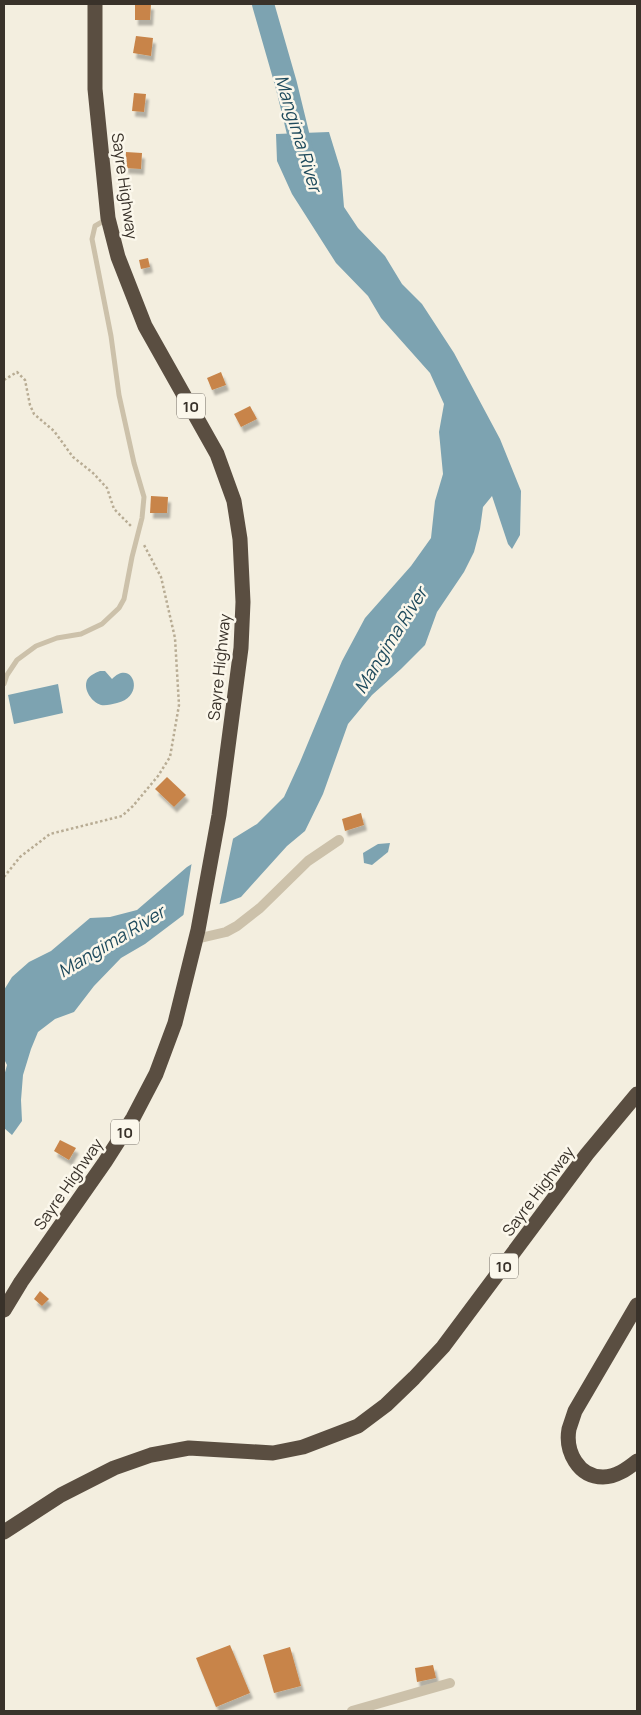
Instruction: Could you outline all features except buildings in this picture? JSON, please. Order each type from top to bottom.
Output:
[{"type":"highway","name":"Sayre Highway","points":[[4,1310],[133,1118],[156,1074],[175,1023],[197,935],[219,815],[241,648],[243,602],[240,548],[234,501],[217,454],[144,326],[118,257],[108,218],[95,89],[94,4]]},
{"type":"highway","name":"Sayre Highway","points":[[4,1532],[61,1495],[114,1468],[151,1455],[189,1448],[273,1453],[303,1448],[358,1426],[386,1405],[443,1347],[582,1161],[637,1094]]},
{"type":"highway","points":[[637,1305],[576,1411],[569,1430],[569,1443],[575,1462],[594,1476],[604,1477],[614,1474],[625,1470],[637,1461]]},
{"type":"street","points":[[197,935],[226,932],[237,926],[260,908],[308,861],[338,840]]},
{"type":"street","points":[[352,1711],[450,1683]]},
{"type":"lane","points":[[4,684],[7,674],[16,660],[36,646],[57,638],[81,634],[102,624],[119,608],[124,599],[142,518],[144,497],[134,463],[120,395],[111,336],[92,239],[95,226],[108,218]]},
{"type":"path","points":[[4,380],[17,372],[22,376],[25,380],[30,405],[34,414],[54,431],[73,457],[93,473],[106,488],[114,509],[138,533],[161,577],[175,638],[179,705],[170,757],[158,776],[133,806],[122,816],[50,834],[20,857],[4,877]]},
{"type":"water","points":[[329,132],[341,171],[344,207],[358,228],[385,256],[402,284],[422,304],[454,353],[500,439],[521,491],[520,535],[512,549],[508,544],[492,496],[483,507],[474,552],[464,572],[437,612],[425,645],[372,695],[348,724],[323,794],[305,831],[287,846],[241,897],[225,903],[190,910],[145,944],[121,958],[94,986],[74,1012],[55,1019],[38,1032],[23,1075],[22,1121],[12,1135],[4,1128],[4,1076],[7,1065],[4,1059],[4,990],[12,977],[29,962],[51,951],[90,918],[110,917],[137,910],[187,867],[257,824],[284,797],[342,661],[365,618],[411,566],[431,538],[435,501],[443,474],[439,432],[444,404],[430,373],[381,318],[368,296],[336,263],[292,194],[277,161],[276,134]]},
{"type":"water","points":[[105,671],[112,679],[119,674],[125,673],[130,676],[134,687],[132,693],[126,699],[117,703],[101,705],[94,701],[87,692],[86,684],[87,680],[94,673]]},
{"type":"water","points":[[58,684],[63,713],[14,724],[8,695]]},
{"type":"water","points":[[390,843],[388,852],[372,865],[364,863],[363,853],[378,844]]},
{"type":"pier","points":[[234,834],[219,907],[191,913],[183,918],[192,861]]},
{"type":"waterway","name":"Mangima River","points":[[263,4],[286,84],[305,162]]}]
